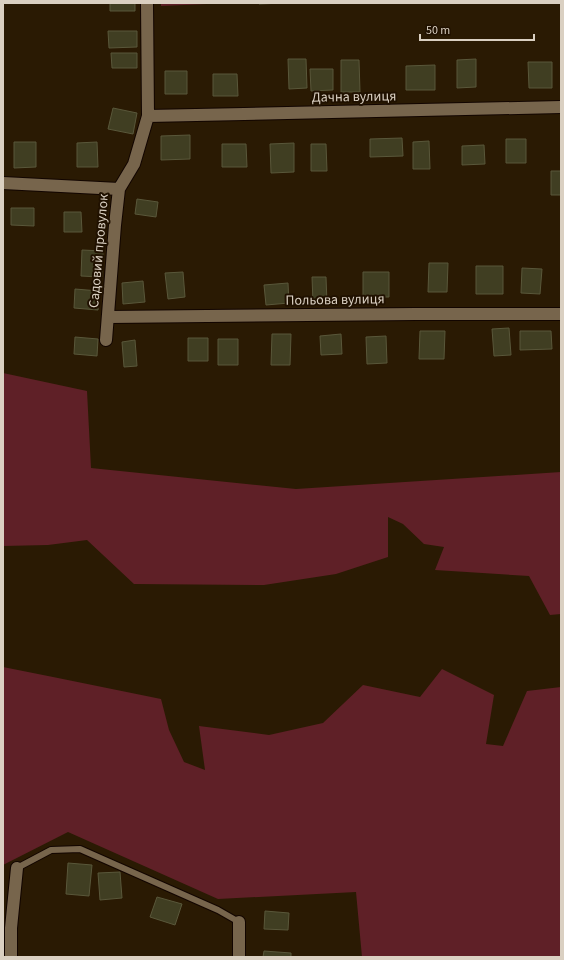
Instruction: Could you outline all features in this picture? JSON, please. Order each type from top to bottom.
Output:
[{"type":"street","name":"Садовий провулок","points":[[106,340],[119,189],[134,164],[148,116],[147,3]]},
{"type":"street","name":"Дачна вулиця","points":[[148,116],[561,107]]},
{"type":"street","points":[[3,183],[119,189]]},
{"type":"street","name":"Польова вулиця","points":[[109,317],[561,314]]},
{"type":"street","points":[[11,957],[11,928],[17,868]]},
{"type":"street","points":[[239,922],[239,957]]},
{"type":"lane","points":[[17,868],[50,850],[80,849],[218,910],[239,922]]},
{"type":"shaded area","points":[[161,3],[207,3],[207,4],[161,6]]},
{"type":"shaded area","points":[[3,373],[87,391],[91,468],[296,489],[561,472],[561,614],[550,615],[529,576],[435,570],[444,547],[424,544],[403,524],[388,517],[388,557],[336,574],[264,585],[134,584],[87,540],[48,545],[3,546]]},
{"type":"shaded area","points":[[3,667],[161,699],[169,730],[184,762],[205,770],[199,726],[269,735],[323,723],[363,685],[420,697],[442,669],[494,695],[486,744],[503,746],[527,691],[561,687],[561,957],[362,957],[356,892],[218,899],[68,832],[3,865]]},
{"type":"building","points":[[110,3],[135,3],[135,11],[110,11]]},
{"type":"building","points":[[259,3],[284,3],[259,4]]},
{"type":"building","points":[[108,31],[137,31],[137,47],[109,48]]},
{"type":"building","points":[[111,53],[137,53],[137,68],[112,68]]},
{"type":"building","points":[[288,59],[306,59],[307,88],[289,89]]},
{"type":"building","points":[[476,59],[476,87],[457,88],[457,60]]},
{"type":"building","points":[[341,60],[359,60],[360,92],[341,92]]},
{"type":"building","points":[[528,62],[552,62],[552,88],[529,88]]},
{"type":"building","points":[[435,65],[435,90],[406,90],[406,66]]},
{"type":"building","points":[[310,69],[333,69],[333,90],[311,91]]},
{"type":"building","points":[[165,71],[187,71],[187,94],[165,94]]},
{"type":"building","points":[[213,74],[237,74],[238,96],[213,96]]},
{"type":"building","points":[[113,108],[137,113],[133,134],[108,129]]},
{"type":"building","points":[[190,135],[190,159],[161,160],[161,136]]},
{"type":"building","points":[[402,138],[403,156],[370,157],[370,139]]},
{"type":"building","points":[[506,139],[526,139],[526,163],[506,163]]},
{"type":"building","points":[[429,141],[430,169],[413,169],[413,142]]},
{"type":"building","points":[[14,142],[36,142],[36,167],[14,168]]},
{"type":"building","points":[[97,142],[98,167],[77,167],[77,143]]},
{"type":"building","points":[[294,143],[294,172],[271,173],[270,144]]},
{"type":"building","points":[[222,144],[246,144],[247,167],[222,167]]},
{"type":"building","points":[[311,144],[326,144],[327,171],[311,171]]},
{"type":"building","points":[[484,145],[485,164],[462,165],[462,146]]},
{"type":"building","points":[[551,171],[561,171],[561,195],[551,195]]},
{"type":"building","points":[[137,199],[158,202],[156,217],[135,214]]},
{"type":"building","points":[[11,208],[34,208],[34,226],[11,225]]},
{"type":"building","points":[[64,212],[81,212],[82,232],[64,232]]},
{"type":"building","points":[[82,250],[103,251],[102,277],[81,276]]},
{"type":"building","points":[[429,263],[448,263],[447,292],[428,292]]},
{"type":"building","points":[[476,266],[503,266],[503,294],[476,294]]},
{"type":"building","points":[[522,268],[542,269],[540,294],[521,293]]},
{"type":"building","points":[[183,272],[185,297],[168,299],[165,273]]},
{"type":"building","points":[[363,272],[389,272],[389,297],[363,297]]},
{"type":"building","points":[[312,277],[326,277],[327,303],[313,303]]},
{"type":"building","points":[[143,281],[145,302],[123,304],[122,283]]},
{"type":"building","points":[[288,283],[289,303],[266,305],[264,285]]},
{"type":"building","points":[[75,289],[99,291],[98,310],[74,308]]},
{"type":"building","points":[[509,328],[511,355],[494,356],[492,329]]},
{"type":"building","points":[[420,331],[445,331],[444,359],[419,359]]},
{"type":"building","points":[[520,331],[551,331],[552,349],[520,350]]},
{"type":"building","points":[[272,334],[291,334],[290,365],[271,365]]},
{"type":"building","points":[[341,334],[342,354],[321,355],[320,336]]},
{"type":"building","points":[[386,336],[387,363],[367,364],[366,337]]},
{"type":"building","points":[[75,337],[98,339],[97,356],[74,354]]},
{"type":"building","points":[[188,338],[208,338],[208,361],[188,361]]},
{"type":"building","points":[[218,339],[238,339],[238,365],[218,365]]},
{"type":"building","points":[[135,340],[137,366],[124,367],[122,342]]},
{"type":"building","points":[[68,863],[92,865],[89,896],[66,894]]},
{"type":"building","points":[[120,872],[122,898],[100,900],[98,873]]},
{"type":"building","points":[[157,897],[182,904],[175,925],[150,917]]},
{"type":"building","points":[[265,911],[289,913],[288,930],[264,929]]},
{"type":"building","points":[[264,951],[291,953],[291,957],[263,957]]}]
